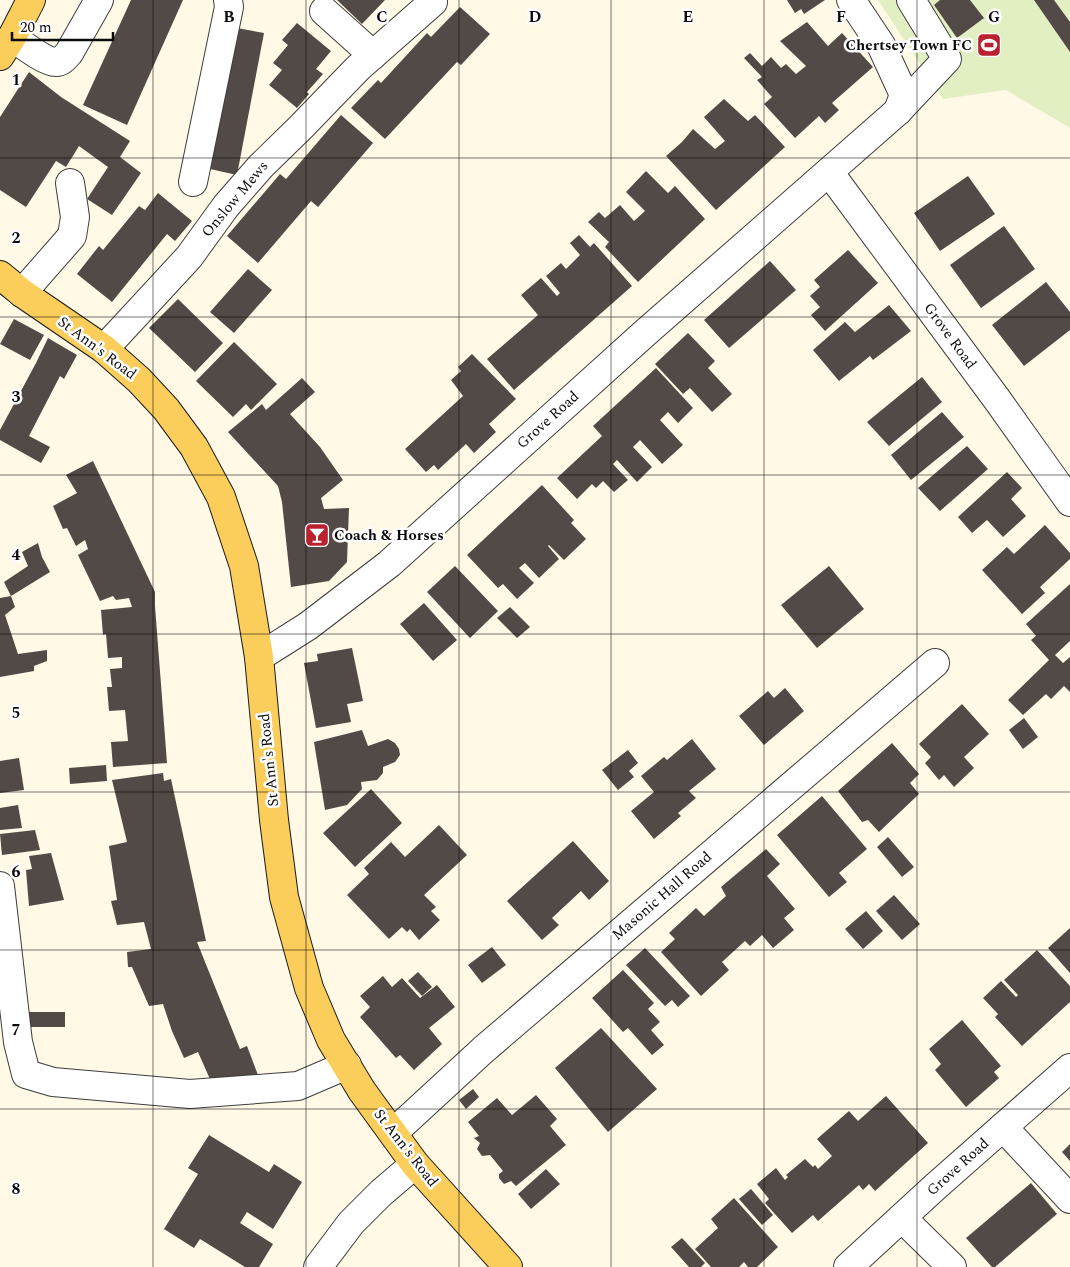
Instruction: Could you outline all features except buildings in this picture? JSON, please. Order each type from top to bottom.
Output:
[{"type":"main road","points":[[6,47],[31,0]]},
{"type":"main road","name":"St Ann's Road","points":[[7,282],[104,349],[139,380],[170,414],[194,447],[221,497],[244,566],[258,657],[274,820],[284,897],[309,988],[331,1040],[362,1091],[415,1164],[508,1267]]},
{"type":"street","points":[[6,47],[56,62],[64,59],[99,0]]},
{"type":"street","points":[[193,182],[229,7],[228,0]]},
{"type":"street","points":[[851,0],[881,45],[904,95],[898,111]]},
{"type":"street","name":"Grove Road","points":[[258,657],[308,626],[389,564],[645,333],[898,111],[947,59],[911,0]]},
{"type":"street","name":"Onslow Mews","points":[[104,349],[189,256],[226,206],[261,166],[358,68],[433,2]]},
{"type":"street","points":[[324,11],[373,55]]},
{"type":"street","name":"Grove Road","points":[[829,172],[996,398],[1070,502]]},
{"type":"street","points":[[7,282],[72,236],[75,217],[70,183]]},
{"type":"street","name":"Masonic Hall Road","points":[[393,1133],[483,1050],[935,664]]},
{"type":"street","points":[[0,886],[18,1042],[26,1074],[53,1082],[190,1094],[298,1086],[347,1065]]},
{"type":"street","name":"Grove Road","points":[[848,1267],[1070,1068]]},
{"type":"street","points":[[1003,1127],[1070,1199]]},
{"type":"street","points":[[318,1267],[351,1224],[381,1193],[415,1164]]},
{"type":"street","points":[[902,1218],[952,1267]]},
{"type":"green space","name":"Chertsey Town FC","points":[[878,0],[1070,0],[1070,128],[1006,90],[943,99]]},
{"type":"place","name":"Chertsey Town FC","points":[[989,45]]},
{"type":"place","name":"Coach & Horses","points":[[317,535]]}]
